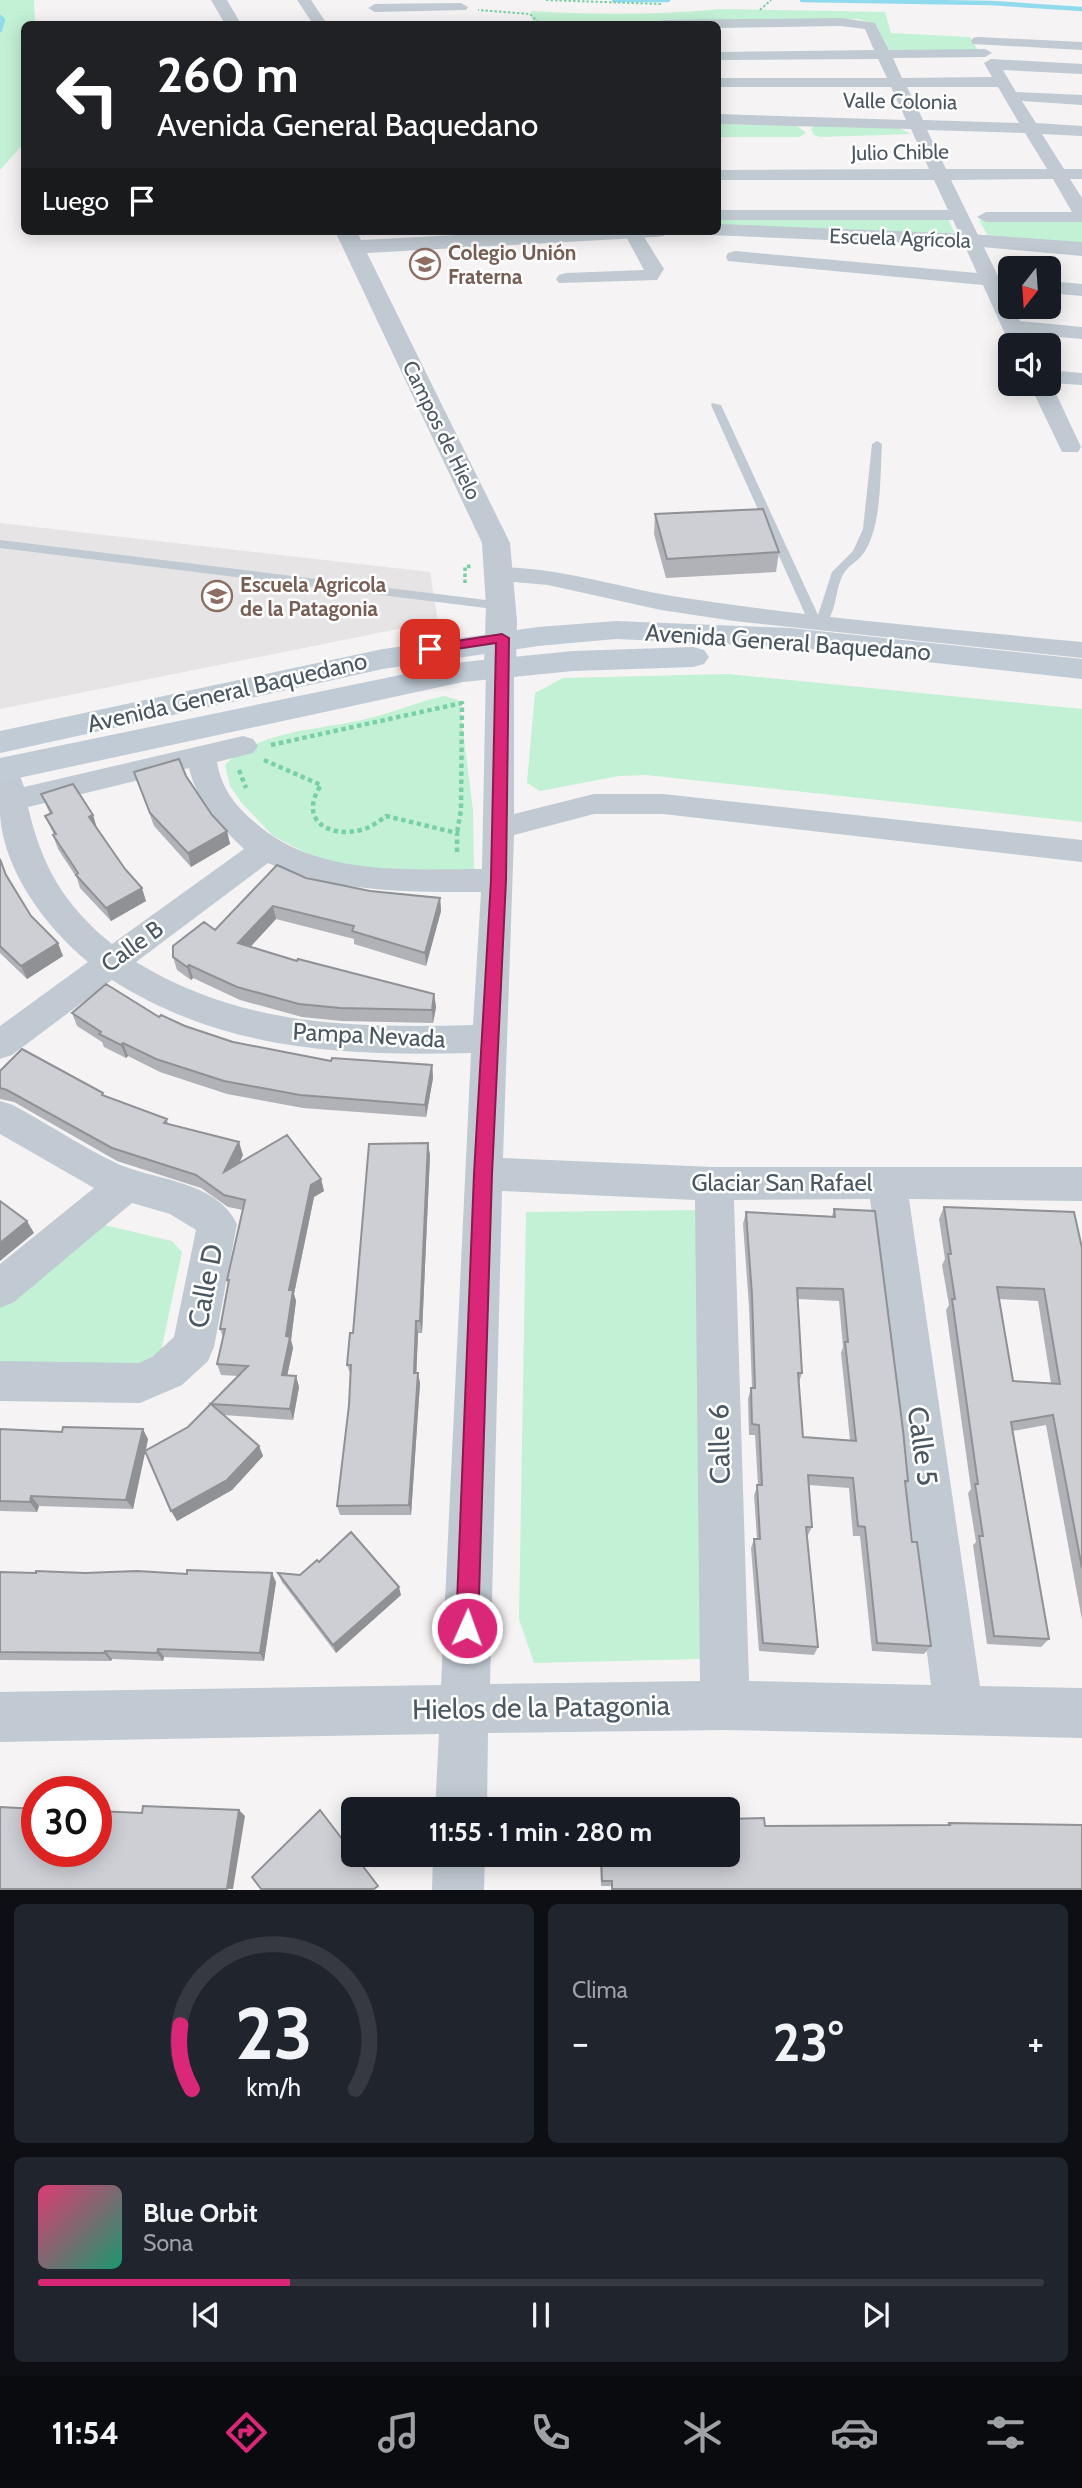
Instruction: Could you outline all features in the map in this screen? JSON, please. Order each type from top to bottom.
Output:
[{"type":"main road","name":"Avenida General Baquedano","points":[[501,653],[619,630],[732,633],[1082,669]]},
{"type":"main road","name":"Avenida General Baquedano","points":[[4,777],[342,665],[501,653],[722,657],[1082,693]]},
{"type":"street","points":[[219,0],[231,21]]},
{"type":"street","points":[[304,0],[318,21]]},
{"type":"street","points":[[372,4],[461,6]]},
{"type":"street","points":[[372,4],[384,21]]},
{"type":"street","points":[[721,24],[870,26],[970,240],[998,279]]},
{"type":"street","points":[[721,56],[883,54],[1082,46]]},
{"type":"street","points":[[983,50],[1082,69]]},
{"type":"street","points":[[983,50],[1082,215],[986,217]]},
{"type":"street","points":[[785,55],[806,110]]},
{"type":"street","points":[[721,84],[806,110],[897,83],[1007,89],[1082,100]]},
{"type":"street","name":"Valle Colonia","points":[[721,120],[806,110],[917,125],[1031,127],[1082,131]]},
{"type":"street","name":"Valle Colonia","points":[[779,138],[806,110]]},
{"type":"street","name":"Valle Colonia","points":[[917,125],[1031,127]]},
{"type":"street","name":"Julio Chible","points":[[721,175],[825,169],[939,174],[1082,174]]},
{"type":"street","points":[[721,215],[959,215]]},
{"type":"street","name":"Escuela Agrícola","points":[[721,230],[970,240],[1082,249]]},
{"type":"street","points":[[350,239],[480,235]]},
{"type":"street","points":[[566,279],[650,276],[654,269],[634,235]]},
{"type":"street","name":"Campos de Hielo","points":[[350,239],[491,532],[501,575],[498,880],[483,1174],[461,1797]]},
{"type":"street","points":[[735,257],[998,282]]},
{"type":"street","points":[[1061,288],[1082,290]]},
{"type":"street","points":[[1061,334],[1082,333]]},
{"type":"street","points":[[1061,377],[1082,379]]},
{"type":"street","points":[[1047,396],[1072,439]]},
{"type":"street","name":"Avenida General Baquedano","points":[[501,575],[542,575],[650,601],[816,625],[1082,650]]},
{"type":"street","points":[[4,777],[250,754]]},
{"type":"street","points":[[202,757],[203,778],[227,815],[265,849],[310,866],[373,880],[498,880]]},
{"type":"street","name":"Pampa Nevada","points":[[4,777],[23,845],[46,895],[85,941],[110,962],[178,1001],[261,1027],[351,1040],[491,1039]]},
{"type":"street","points":[[497,829],[594,804],[663,804],[1082,851]]},
{"type":"street","name":"Calle B","points":[[0,1045],[265,849]]},
{"type":"street","name":"Calle D","points":[[0,1115],[114,1180],[167,1194],[203,1210],[217,1224],[193,1348],[167,1371],[140,1383],[0,1381]]},
{"type":"street","name":"Glaciar San Rafael","points":[[483,1174],[713,1184],[887,1182],[1081,1189]]},
{"type":"street","name":"Calle 5","points":[[887,1182],[959,1710]]},
{"type":"street","points":[[0,1289],[127,1184]]},
{"type":"street","name":"Calle 6","points":[[713,1184],[725,1705]]},
{"type":"street","name":"Hielos de la Patagonia","points":[[0,1717],[725,1705],[1082,1713]]},
{"type":"street","points":[[458,1889],[459,1867]]},
{"type":"lane","points":[[716,405],[816,625],[827,611],[838,572],[859,554],[869,529],[877,444]]},
{"type":"lane","points":[[0,544],[502,606]]},
{"type":"path","points":[[760,10],[771,0]]},
{"type":"path","points":[[461,6],[484,11],[530,14],[537,21]]},
{"type":"path","points":[[250,754],[285,740],[462,704],[461,810],[457,857]]},
{"type":"path","points":[[250,754],[244,785],[251,795]]},
{"type":"path","points":[[250,754],[321,785],[311,805],[312,812],[323,825],[342,832],[363,830],[386,816],[457,833]]},
{"type":"shaded area","name":"Escuela Agricola de la Patagonia","points":[[0,523],[430,572],[438,621],[0,709]]},
{"type":"green space","points":[[0,0],[34,0],[35,21],[21,21],[21,146],[0,170]]},
{"type":"green space","points":[[720,9],[885,12],[891,33],[970,37],[979,52],[890,51],[876,25],[858,19],[533,21],[531,11],[626,14]]},
{"type":"green space","points":[[721,124],[797,126],[806,133],[799,137],[721,137]]},
{"type":"green space","points":[[814,126],[899,128],[911,134],[820,137],[814,135],[811,129]]},
{"type":"green space","points":[[721,217],[948,219],[954,232],[946,235],[721,227]]},
{"type":"green space","points":[[979,220],[1082,221],[1082,244],[988,236]]},
{"type":"green space","points":[[728,674],[1082,709],[1082,822],[646,775],[619,776],[540,791],[527,783],[535,693],[563,678]]},
{"type":"green space","points":[[444,696],[458,700],[460,707],[473,810],[474,872],[432,877],[336,865],[273,836],[230,786],[225,765],[239,753],[255,745],[291,733],[376,717]]},
{"type":"green space","points":[[701,1210],[701,1659],[534,1663],[519,1619],[526,1212]]},
{"type":"green space","points":[[96,1223],[172,1241],[182,1252],[159,1361],[151,1374],[0,1376],[0,1304]]},
{"type":"building","points":[[763,509],[779,552],[667,559],[655,514]]},
{"type":"building","points":[[179,759],[186,776],[212,815],[227,831],[188,853],[150,813],[134,772]]},
{"type":"building","points":[[73,784],[93,815],[89,817],[125,869],[142,888],[106,908],[76,875],[78,873],[53,835],[56,834],[45,816],[52,813],[41,794]]},
{"type":"building","points":[[0,859],[6,875],[31,916],[58,943],[21,966],[0,946]]},
{"type":"building","points":[[277,865],[306,878],[370,891],[440,898],[425,953],[352,931],[354,926],[273,906],[238,943],[297,961],[298,959],[434,994],[432,1010],[340,1008],[299,1004],[237,987],[189,965],[187,967],[173,957],[173,946],[204,922],[215,930]]},
{"type":"building","points":[[106,984],[159,1017],[161,1015],[233,1042],[331,1061],[332,1058],[432,1065],[425,1105],[300,1095],[224,1081],[156,1059],[99,1034],[101,1032],[72,1013]]},
{"type":"building","points":[[22,1049],[103,1093],[102,1095],[167,1119],[164,1123],[239,1142],[224,1172],[287,1135],[321,1179],[311,1185],[289,1290],[293,1290],[286,1336],[290,1337],[282,1375],[296,1376],[290,1409],[211,1404],[259,1446],[227,1480],[171,1511],[145,1451],[188,1427],[248,1366],[217,1364],[225,1329],[220,1329],[227,1280],[245,1200],[224,1195],[196,1175],[112,1148],[0,1088],[0,1071]]},
{"type":"building","points":[[428,1143],[420,1321],[416,1321],[414,1373],[418,1373],[409,1505],[337,1506],[349,1405],[351,1365],[347,1365],[350,1333],[353,1333],[369,1144]]},
{"type":"building","points":[[0,1201],[27,1221],[0,1243]]},
{"type":"building","points":[[944,1207],[1074,1212],[1082,1248],[1082,1568],[1053,1415],[1011,1422],[1049,1639],[994,1636],[979,1536],[983,1536],[975,1484],[978,1484],[952,1299],[955,1299],[948,1254],[951,1254]],"holes":[[[997,1287],[1044,1289],[1060,1384],[1013,1381]]]},
{"type":"building","points":[[834,1209],[875,1211],[903,1430],[912,1542],[917,1542],[931,1646],[877,1643],[865,1527],[858,1526],[853,1478],[808,1475],[812,1527],[806,1527],[818,1647],[763,1643],[754,1539],[760,1539],[757,1485],[762,1485],[759,1425],[752,1424],[751,1388],[755,1388],[746,1212],[835,1217]],"holes":[[[797,1288],[843,1289],[848,1342],[845,1342],[856,1441],[803,1437],[798,1373],[802,1373]]]},
{"type":"building","points":[[63,1427],[143,1429],[126,1500],[31,1496],[30,1502],[0,1501],[0,1429],[62,1432]]},
{"type":"building","points":[[351,1532],[399,1587],[333,1645],[278,1573],[300,1575],[317,1560],[319,1562]]},
{"type":"building","points":[[187,1570],[272,1573],[260,1653],[158,1649],[157,1653],[0,1652],[0,1572],[137,1571],[187,1574]]},
{"type":"building","points":[[143,1806],[239,1810],[227,1889],[0,1889],[0,1807],[21,1808],[21,1867],[112,1867],[112,1812],[142,1813]]},
{"type":"building","points":[[320,1810],[341,1838],[341,1867],[364,1867],[378,1886],[374,1889],[261,1889],[252,1877]]},
{"type":"building","points":[[764,1818],[765,1826],[950,1825],[949,1823],[1082,1825],[1082,1889],[612,1889],[612,1881],[602,1881],[601,1867],[740,1867],[740,1819]]},
{"type":"waterway","points":[[614,0],[668,0]]},
{"type":"waterway","points":[[802,0],[991,3],[1082,9]]},
{"type":"waterway","points":[[0,17],[3,20],[0,30]]},
{"type":"place","name":"Colegio Unión Fraterna","points":[[425,264]]},
{"type":"place","name":"Escuela Agricola de la Patagonia","points":[[217,596]]},
{"type":"route","points":[[430,649],[502,638],[498,880],[483,1174],[467,1628]]}]
